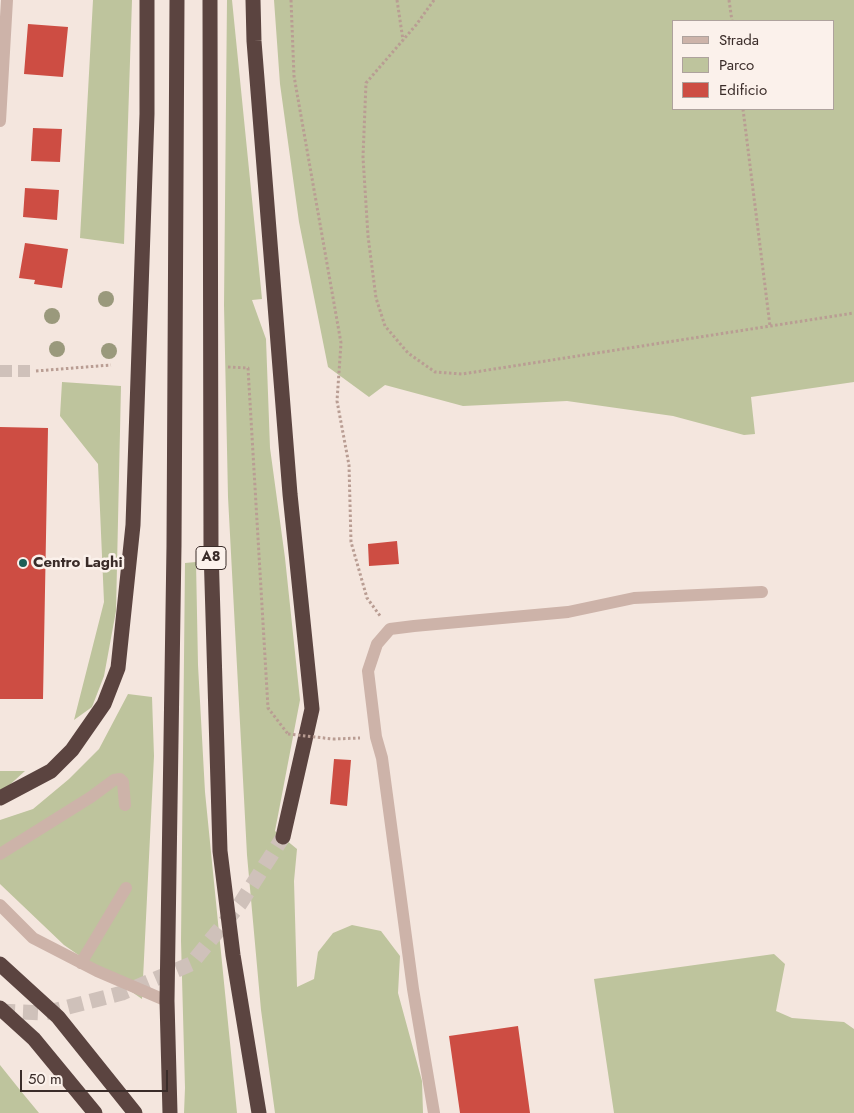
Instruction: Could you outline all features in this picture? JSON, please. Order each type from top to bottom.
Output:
[{"type":"highway","points":[[0,798],[52,771],[72,750],[104,704],[118,668],[133,525],[147,114],[147,0]]},
{"type":"highway","name":"A8","points":[[170,1113],[167,1001],[174,546],[177,0]]},
{"type":"highway","name":"A8","points":[[210,0],[211,549],[220,851],[233,955],[259,1113]]},
{"type":"highway","points":[[253,0],[254,41],[290,494],[312,709],[283,837]]},
{"type":"highway","points":[[0,964],[58,1017],[135,1113]]},
{"type":"highway","points":[[0,1008],[34,1039],[95,1113]]},
{"type":"street","points":[[0,121],[7,0]]},
{"type":"street","points":[[434,1113],[413,989],[382,758],[376,737],[368,671],[377,644],[390,629],[509,616],[568,612],[634,598],[762,592]]},
{"type":"street","points":[[0,854],[91,797],[114,780],[120,779],[123,782],[125,805]]},
{"type":"street","points":[[81,963],[126,888]]},
{"type":"street","points":[[0,905],[33,938],[81,963],[167,1001]]},
{"type":"path","points":[[291,0],[294,76],[341,342],[337,401],[349,465],[351,542],[368,598],[390,629]]},
{"type":"path","points":[[397,0],[403,40]]},
{"type":"path","points":[[434,0],[366,83],[363,157],[368,236],[376,298],[385,326],[408,353],[435,372],[462,374],[854,313]]},
{"type":"path","points":[[729,0],[732,20]]},
{"type":"path","points":[[743,110],[770,326]]},
{"type":"path","points":[[36,371],[111,365]]},
{"type":"path","points":[[228,367],[248,368],[268,708],[288,734],[333,740],[376,737]]},
{"type":"green space","points":[[93,0],[132,0],[124,244],[80,238]]},
{"type":"green space","points":[[227,0],[232,0],[262,299],[252,300],[266,339],[270,448],[285,558],[300,700],[275,831],[297,849],[294,881],[297,987],[314,979],[318,952],[333,933],[352,925],[381,931],[400,956],[398,993],[422,1081],[423,1113],[275,1113],[261,1010],[247,855],[228,497],[224,305]]},
{"type":"green space","points":[[274,0],[854,0],[854,382],[751,397],[755,434],[744,435],[673,416],[567,401],[463,406],[385,385],[369,397],[328,367],[299,222],[280,84]]},
{"type":"green space","points":[[62,382],[121,386],[116,611],[104,676],[92,707],[74,720],[104,602],[98,464],[60,416]]},
{"type":"green space","points":[[196,562],[198,665],[205,792],[237,1113],[184,1113],[181,941],[185,563]]},
{"type":"green space","points":[[128,694],[152,697],[154,756],[142,999],[64,945],[0,884],[0,820],[33,809],[69,779],[99,749]]},
{"type":"green space","points":[[0,771],[25,771],[4,790],[0,790]]},
{"type":"green space","points":[[774,954],[785,964],[776,1011],[792,1018],[844,1022],[854,1029],[854,1113],[614,1113],[594,979]]},
{"type":"green space","points":[[0,1065],[20,1090],[39,1113],[0,1113]]},
{"type":"building","points":[[28,24],[68,27],[63,77],[24,74]]},
{"type":"building","points":[[33,128],[62,129],[60,162],[31,161]]},
{"type":"building","points":[[25,188],[59,190],[57,220],[23,217]]},
{"type":"building","points":[[25,243],[68,249],[62,288],[34,284],[35,280],[19,278]]},
{"type":"building","name":"Centro Laghi","points":[[0,427],[48,428],[43,699],[0,699]]},
{"type":"building","points":[[397,541],[399,564],[369,566],[368,544]]},
{"type":"building","points":[[334,759],[351,760],[347,806],[330,804]]},
{"type":"building","points":[[518,1026],[530,1113],[460,1113],[449,1036]]},
{"type":"tunnel","points":[[0,371],[36,371]]},
{"type":"tunnel","points":[[0,1011],[45,1013],[122,993],[191,964],[240,904],[283,837]]},
{"type":"place","name":"Centro Laghi","points":[[23,563]]}]
